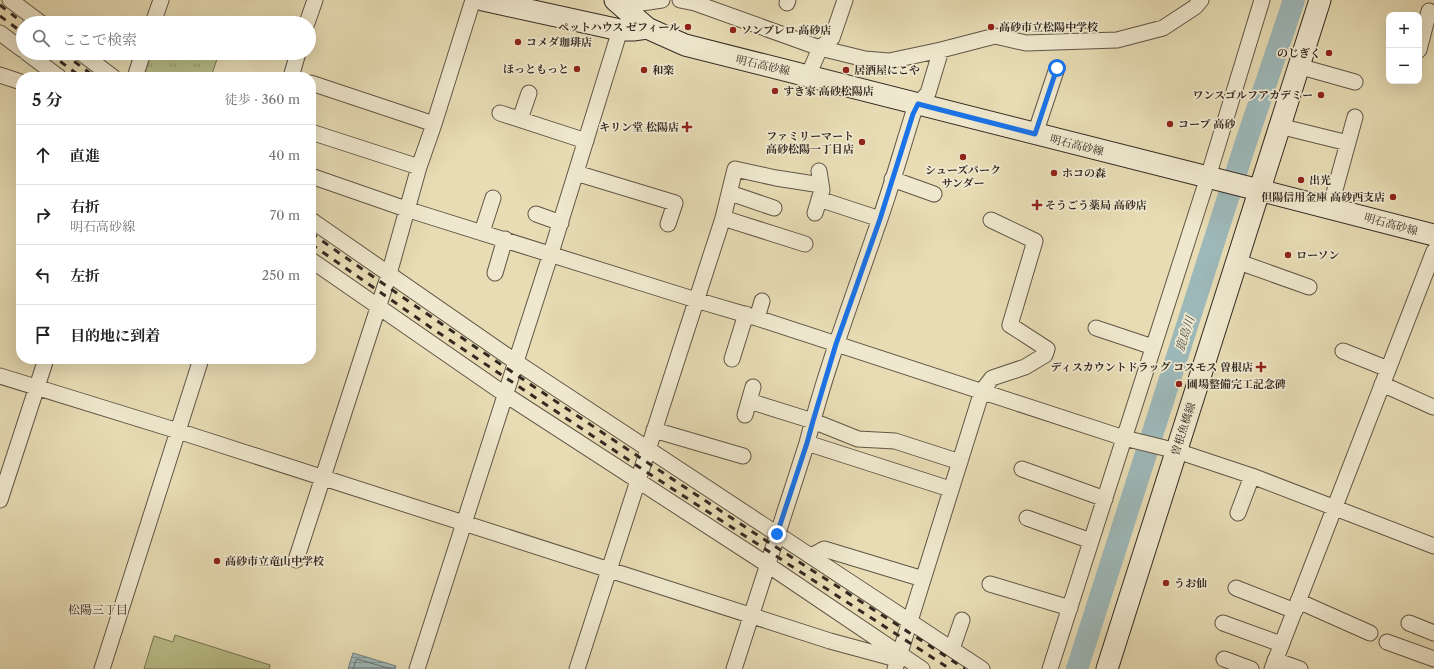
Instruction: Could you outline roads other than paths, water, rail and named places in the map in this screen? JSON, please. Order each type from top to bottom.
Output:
[{"type":"main road","points":[[483,0],[620,30],[647,28]]},
{"type":"main road","name":"曽根魚橋線","points":[[1107,669],[1236,261],[1252,188],[1280,126],[1320,0]]},
{"type":"main road","name":"明石高砂線","points":[[618,3],[647,28],[685,45],[1434,235]]},
{"type":"street","points":[[10,0],[32,16]]},
{"type":"street","points":[[155,16],[161,0]]},
{"type":"street","points":[[309,16],[314,0]]},
{"type":"street","points":[[296,560],[389,274],[406,209],[473,0]]},
{"type":"street","points":[[618,3],[662,0]]},
{"type":"street","points":[[680,0],[695,3],[820,48],[865,59],[889,61],[941,50],[995,36],[1026,43],[1117,40],[1163,28],[1195,7],[1201,0]]},
{"type":"street","points":[[808,76],[820,48],[832,38],[845,0]]},
{"type":"street","points":[[1050,669],[1153,347],[1214,179],[1262,0]]},
{"type":"street","points":[[1420,48],[1429,32],[1429,11]]},
{"type":"street","points":[[417,669],[561,223],[620,30]]},
{"type":"street","points":[[0,33],[16,45]]},
{"type":"street","points":[[734,669],[807,443],[836,344],[880,219],[913,114],[918,104],[928,93],[941,50]]},
{"type":"street","points":[[36,60],[52,72]]},
{"type":"street","points":[[90,60],[106,72]]},
{"type":"street","points":[[137,72],[141,60]]},
{"type":"street","points":[[293,72],[296,60]]},
{"type":"street","points":[[1298,66],[1355,82]]},
{"type":"street","points":[[1035,134],[1057,68]]},
{"type":"street","points":[[0,75],[16,80]]},
{"type":"street","points":[[316,85],[434,124]]},
{"type":"street","points":[[520,119],[528,93]]},
{"type":"street","points":[[500,113],[586,141]]},
{"type":"street","points":[[1330,208],[1355,117]]},
{"type":"street","points":[[1280,126],[1348,142]]},
{"type":"street","points":[[316,134],[419,168]]},
{"type":"street","points":[[577,669],[723,218],[735,169],[776,178],[818,192],[880,219]]},
{"type":"street","points":[[576,173],[641,199],[675,203],[668,224]]},
{"type":"street","points":[[316,178],[406,209],[551,253],[696,300],[752,316],[1124,438],[1177,451],[1252,476],[1434,546]]},
{"type":"street","points":[[892,179],[934,194]]},
{"type":"street","points":[[730,193],[774,208]]},
{"type":"street","points":[[482,232],[493,198]]},
{"type":"street","points":[[536,214],[561,223]]},
{"type":"street","points":[[723,218],[787,245],[805,244]]},
{"type":"street","points":[[895,669],[950,489],[982,391],[992,378],[1025,367],[1045,355],[1047,349],[1010,325],[1035,241],[991,220]]},
{"type":"street","points":[[316,223],[516,362],[982,669]]},
{"type":"street","points":[[495,273],[505,239]]},
{"type":"street","points":[[1300,669],[1274,664],[1434,251]]},
{"type":"street","points":[[1236,261],[1309,287]]},
{"type":"street","points":[[316,263],[506,395],[768,565],[922,669]]},
{"type":"street","points":[[732,359],[752,316],[762,301]]},
{"type":"street","points":[[1096,328],[1153,347]]},
{"type":"street","points":[[1343,351],[1388,369]]},
{"type":"street","points":[[0,500],[44,364]]},
{"type":"street","points":[[102,669],[199,364]]},
{"type":"street","points":[[0,376],[178,431],[608,571],[830,641],[889,657],[900,654]]},
{"type":"street","points":[[1382,384],[1433,407]]},
{"type":"street","points":[[745,415],[751,394],[858,439],[895,441],[960,462]]},
{"type":"street","points":[[654,430],[714,454],[743,456]]},
{"type":"street","points":[[807,443],[950,489]]},
{"type":"street","points":[[1022,469],[1105,499]]},
{"type":"street","points":[[1238,513],[1252,476]]},
{"type":"street","points":[[1027,518],[1091,541]]},
{"type":"street","points":[[811,556],[824,549],[923,579]]},
{"type":"street","points":[[990,584],[1070,608]]},
{"type":"street","points":[[1236,588],[1249,600],[1296,606],[1370,633]]},
{"type":"street","points":[[952,649],[962,620]]},
{"type":"street","points":[[1223,623],[1281,644]]},
{"type":"street","points":[[1409,623],[1434,633]]},
{"type":"street","points":[[1387,642],[1434,659]]},
{"type":"street","points":[[1224,659],[1251,669]]},
{"type":"water","points":[[353,653],[396,666],[395,669],[348,669]]},
{"type":"waterway","name":"鹿島川","points":[[1077,669],[1245,145],[1294,0]]},
{"type":"railway","points":[[0,5],[16,18]]},
{"type":"railway","points":[[0,16],[16,28]]},
{"type":"railway","points":[[58,60],[74,72]]},
{"type":"railway","points":[[72,60],[88,72]]},
{"type":"railway","points":[[316,236],[590,424],[759,536],[965,669]]},
{"type":"railway","points":[[316,247],[430,327],[645,471],[950,669]]},
{"type":"place","name":"ペットハウス ゼフィール","points":[[688,27]]},
{"type":"place","name":"高砂市立松陽中学校","points":[[991,27]]},
{"type":"place","name":"ソンブレロ 高砂店","points":[[733,30]]},
{"type":"place","name":"コメダ珈琲店","points":[[518,42]]},
{"type":"place","name":"のじぎく","points":[[1329,53]]},
{"type":"place","name":"ほっともっと","points":[[577,69]]},
{"type":"place","name":"和楽","points":[[644,70]]},
{"type":"place","name":"居酒屋にこや","points":[[846,70]]},
{"type":"place","name":"すき家 高砂松陽店","points":[[775,91]]},
{"type":"place","name":"ワンスゴルフアカデミー","points":[[1321,95]]},
{"type":"place","name":"コープ 高砂","points":[[1170,124]]},
{"type":"place","name":"キリン堂 松陽店","points":[[687,127]]},
{"type":"place","name":"ファミリーマート 高砂松陽一丁目店","points":[[862,142]]},
{"type":"place","name":"シューズパーク サンダー","points":[[963,157]]},
{"type":"place","name":"ホコの森","points":[[1054,173]]},
{"type":"place","name":"出光","points":[[1301,180]]},
{"type":"place","name":"但陽信用金庫 高砂西支店","points":[[1393,197]]},
{"type":"place","name":"そうごう薬局 高砂店","points":[[1037,205]]},
{"type":"place","name":"ローソン","points":[[1288,255]]},
{"type":"place","name":"ディスカウントドラッグ コスモス 曽根店","points":[[1261,367]]},
{"type":"place","name":"圃場整備完工記念碑","points":[[1179,384]]},
{"type":"place","name":"高砂市立竜山中学校","points":[[217,561]]},
{"type":"place","name":"うお仙","points":[[1166,583]]},
{"type":"district","name":"松陽三丁目","points":[[98,610]]}]
